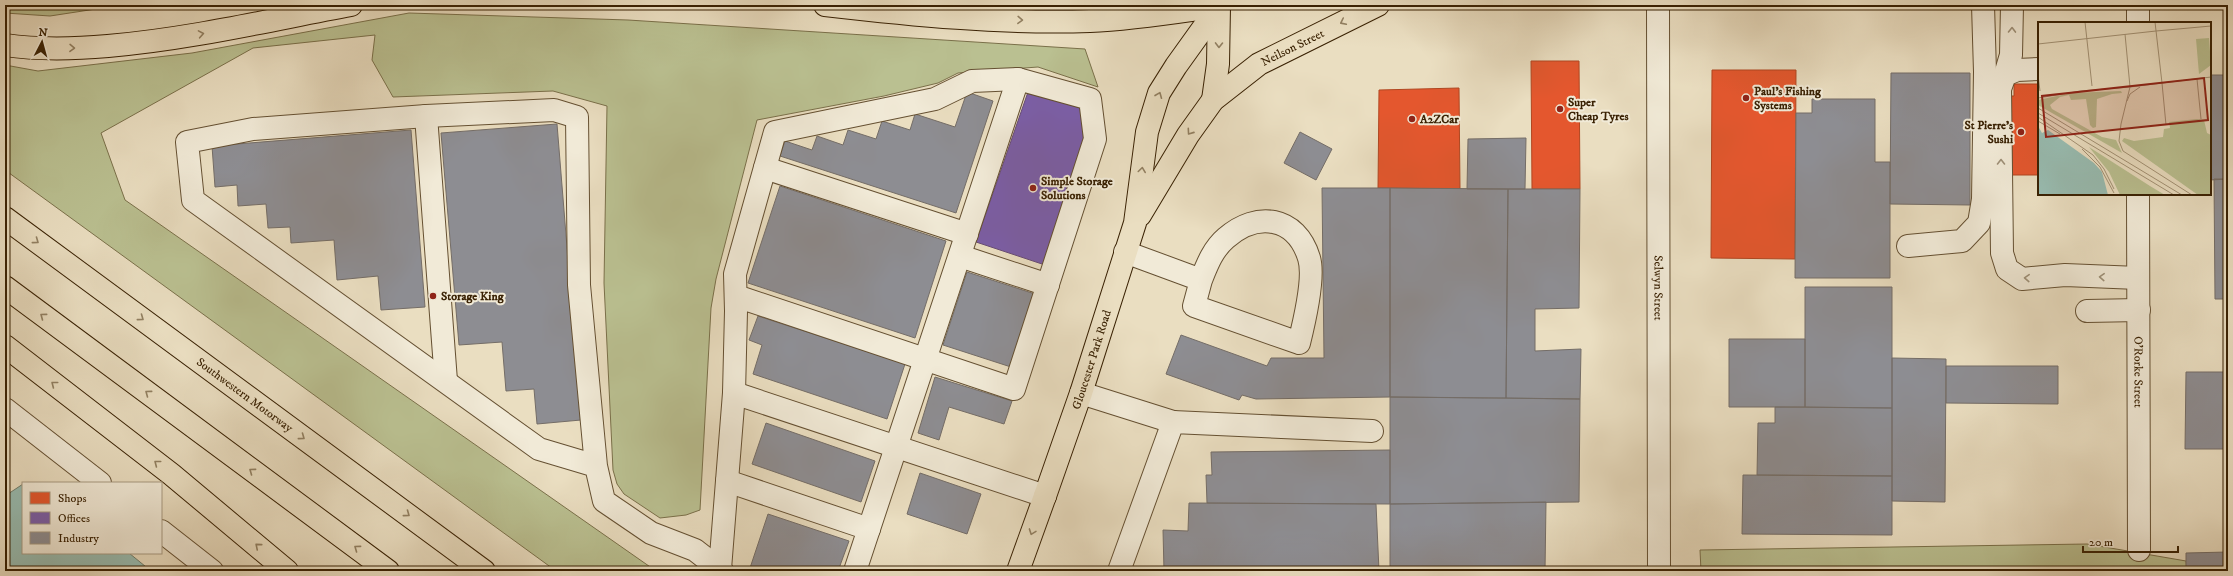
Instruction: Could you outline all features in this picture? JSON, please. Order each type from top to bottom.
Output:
[{"type":"main road","points":[[5,45],[21,47],[79,48],[136,44],[201,34],[351,5]]},
{"type":"main road","points":[[825,5],[904,14],[1039,21],[1155,16],[1222,5],[1218,64],[1213,100]]},
{"type":"main road","name":"Gloucester Park Road","points":[[1018,571],[1081,393],[1135,223],[1147,132],[1160,93],[1176,66],[1222,5]]},
{"type":"main road","name":"Neilson Street","points":[[1213,100],[1259,64],[1378,5]]},
{"type":"main road","name":"Gloucester Park Road","points":[[1135,223],[1188,135],[1213,100]]},
{"type":"main road","name":"Southwestern Motorway","points":[[5,218],[484,571]]},
{"type":"main road","points":[[5,287],[388,571]]},
{"type":"main road","points":[[5,346],[171,474],[287,571]]},
{"type":"street","name":"Selwyn Street","points":[[1658,5],[1659,571]]},
{"type":"street","points":[[1908,246],[1962,241],[1979,222],[1983,198],[1985,72],[1983,5]]},
{"type":"street","points":[[2012,5],[2012,55],[2000,89],[2002,254],[2007,269],[2022,279],[2057,284],[2138,278]]},
{"type":"street","points":[[2138,5],[2138,22]]},
{"type":"street","points":[[2005,76],[2017,70],[2038,69]]},
{"type":"street","points":[[855,571],[898,448],[1018,79]]},
{"type":"street","points":[[721,570],[734,393],[735,274],[775,132],[934,99],[972,81],[1018,79],[1090,99],[1095,138],[1014,389],[736,296]]},
{"type":"street","points":[[596,466],[539,449],[193,200],[186,142],[253,129],[426,116],[554,110],[577,117],[579,285],[596,466],[604,501],[651,533],[695,550],[721,570]]},
{"type":"street","points":[[426,116],[446,381]]},
{"type":"street","points":[[765,168],[967,234]]},
{"type":"street","name":"O'Rorke Street","points":[[2138,195],[2139,550]]},
{"type":"street","points":[[1266,220],[1286,224],[1300,240],[1310,259],[1309,296],[1299,343],[1194,306],[1201,280],[1211,257],[1224,239],[1243,225],[1266,220]]},
{"type":"street","points":[[1125,252],[1201,280]]},
{"type":"street","points":[[960,256],[1048,285]]},
{"type":"street","points":[[2087,311],[2138,310]]},
{"type":"street","points":[[734,393],[1045,496]]},
{"type":"street","points":[[1081,393],[1173,422],[1372,431]]},
{"type":"street","points":[[5,409],[99,482]]},
{"type":"street","points":[[1119,571],[1173,422]]},
{"type":"street","points":[[727,481],[869,529]]},
{"type":"street","points":[[162,532],[212,571]]},
{"type":"green space","points":[[5,5],[122,5],[50,16],[5,13]]},
{"type":"green space","points":[[409,13],[628,20],[1085,49],[1098,87],[1038,67],[958,73],[938,83],[884,96],[757,120],[716,279],[711,308],[700,510],[686,515],[660,518],[624,494],[617,484],[613,470],[604,283],[607,106],[553,91],[393,97],[372,60],[375,35],[253,48],[101,133],[125,200],[656,571],[556,571],[5,170],[5,65],[38,71],[192,53]]},
{"type":"green space","points":[[2087,544],[2186,561],[2187,571],[1701,571],[1700,550]]},
{"type":"water","points":[[22,485],[22,554],[130,554],[151,571],[5,571],[5,496]]},
{"type":"building: Shops","points":[[1531,61],[1579,61],[1580,189],[1532,189]]},
{"type":"building: Shops","points":[[1712,70],[1796,70],[1795,259],[1711,258]]},
{"type":"building: Shops","name":"St Pierre's Sushi","points":[[2014,84],[2038,84],[2038,175],[2009,175],[2009,96],[2014,96]]},
{"type":"building: Shops","points":[[1459,88],[1460,189],[1378,188],[1379,90]]},
{"type":"building: Offices","name":"Simple Storage Solutions","points":[[1028,92],[1087,110],[1088,134],[1045,265],[976,242]]},
{"type":"building: Industry","points":[[1891,73],[1970,73],[1970,205],[1890,204]]},
{"type":"building: Industry","points":[[2211,75],[2228,75],[2228,179],[2211,180]]},
{"type":"building: Industry","points":[[967,92],[993,101],[956,213],[780,156],[785,141],[812,150],[817,136],[843,145],[848,130],[876,139],[882,121],[910,130],[915,114],[955,127]]},
{"type":"building: Industry","points":[[1812,99],[1875,99],[1875,162],[1890,162],[1890,278],[1795,278],[1796,113],[1812,113]]},
{"type":"building: Industry","points":[[557,124],[581,420],[537,424],[534,389],[506,391],[502,342],[459,345],[441,133]]},
{"type":"building: Industry","points":[[411,130],[425,307],[381,310],[378,276],[337,280],[334,240],[291,243],[290,227],[268,228],[266,204],[238,206],[237,185],[215,187],[212,146]]},
{"type":"building: Industry","points":[[1300,132],[1332,149],[1316,180],[1284,163]]},
{"type":"building: Industry","points":[[1526,138],[1525,189],[1467,189],[1468,139]]},
{"type":"building: Industry","points":[[2214,179],[2228,179],[2228,299],[2215,299]]},
{"type":"building: Industry","points":[[780,186],[946,241],[915,338],[748,283]]},
{"type":"building: Industry","points":[[1322,188],[1390,188],[1390,397],[1256,399],[1242,395],[1239,400],[1166,374],[1181,335],[1267,366],[1271,358],[1324,358]]},
{"type":"building: Industry","points":[[1390,188],[1508,189],[1506,398],[1390,397]]},
{"type":"building: Industry","points":[[1508,189],[1580,189],[1579,308],[1535,309],[1535,351],[1581,349],[1580,399],[1506,398]]},
{"type":"building: Industry","points":[[967,272],[1035,294],[1011,367],[943,345]]},
{"type":"building: Industry","points":[[1805,287],[1892,287],[1892,408],[1805,407]]},
{"type":"building: Industry","points":[[2225,299],[2228,299],[2228,370],[2225,370]]},
{"type":"building: Industry","points":[[758,316],[905,364],[887,419],[753,374],[762,345],[749,340]]},
{"type":"building: Industry","points":[[1729,339],[1805,339],[1805,407],[1729,407]]},
{"type":"building: Industry","points":[[1892,358],[1946,359],[1945,502],[1892,501]]},
{"type":"building: Industry","points":[[1946,366],[2058,366],[2058,404],[1946,403]]},
{"type":"building: Industry","points":[[2186,372],[2228,372],[2228,449],[2185,449]]},
{"type":"building: Industry","points":[[935,377],[1012,401],[1004,424],[949,407],[939,440],[918,433]]},
{"type":"building: Industry","points":[[1390,397],[1580,399],[1579,502],[1390,504]]},
{"type":"building: Industry","points":[[1775,407],[1892,408],[1892,476],[1757,475],[1758,423],[1775,423]]},
{"type":"building: Industry","points":[[766,423],[875,461],[861,502],[752,464]]},
{"type":"building: Industry","points":[[1390,450],[1390,504],[1207,503],[1206,475],[1212,475],[1211,452]]},
{"type":"building: Industry","points":[[920,473],[981,494],[967,534],[907,514]]},
{"type":"building: Industry","points":[[1743,475],[1892,476],[1892,535],[1742,534]]},
{"type":"building: Industry","points":[[1546,502],[1545,571],[1390,571],[1390,504]]},
{"type":"building: Industry","points":[[1189,503],[1376,504],[1379,571],[1164,571],[1163,530],[1188,531]]},
{"type":"building: Industry","points":[[768,514],[849,541],[838,571],[754,571],[750,568]]},
{"type":"building: Industry","points":[[2228,552],[2228,571],[2186,571],[2186,553]]},
{"type":"place","name":"Paul's Fishing Systems","points":[[1746,98]]},
{"type":"place","name":"Super Cheap Tyres","points":[[1560,109]]},
{"type":"place","name":"A2ZCar","points":[[1412,119]]},
{"type":"place","name":"St Pierre's Sushi","points":[[2021,132]]},
{"type":"place","name":"Simple Storage Solutions","points":[[1033,188]]},
{"type":"place","name":"Storage King","points":[[433,296]]}]
